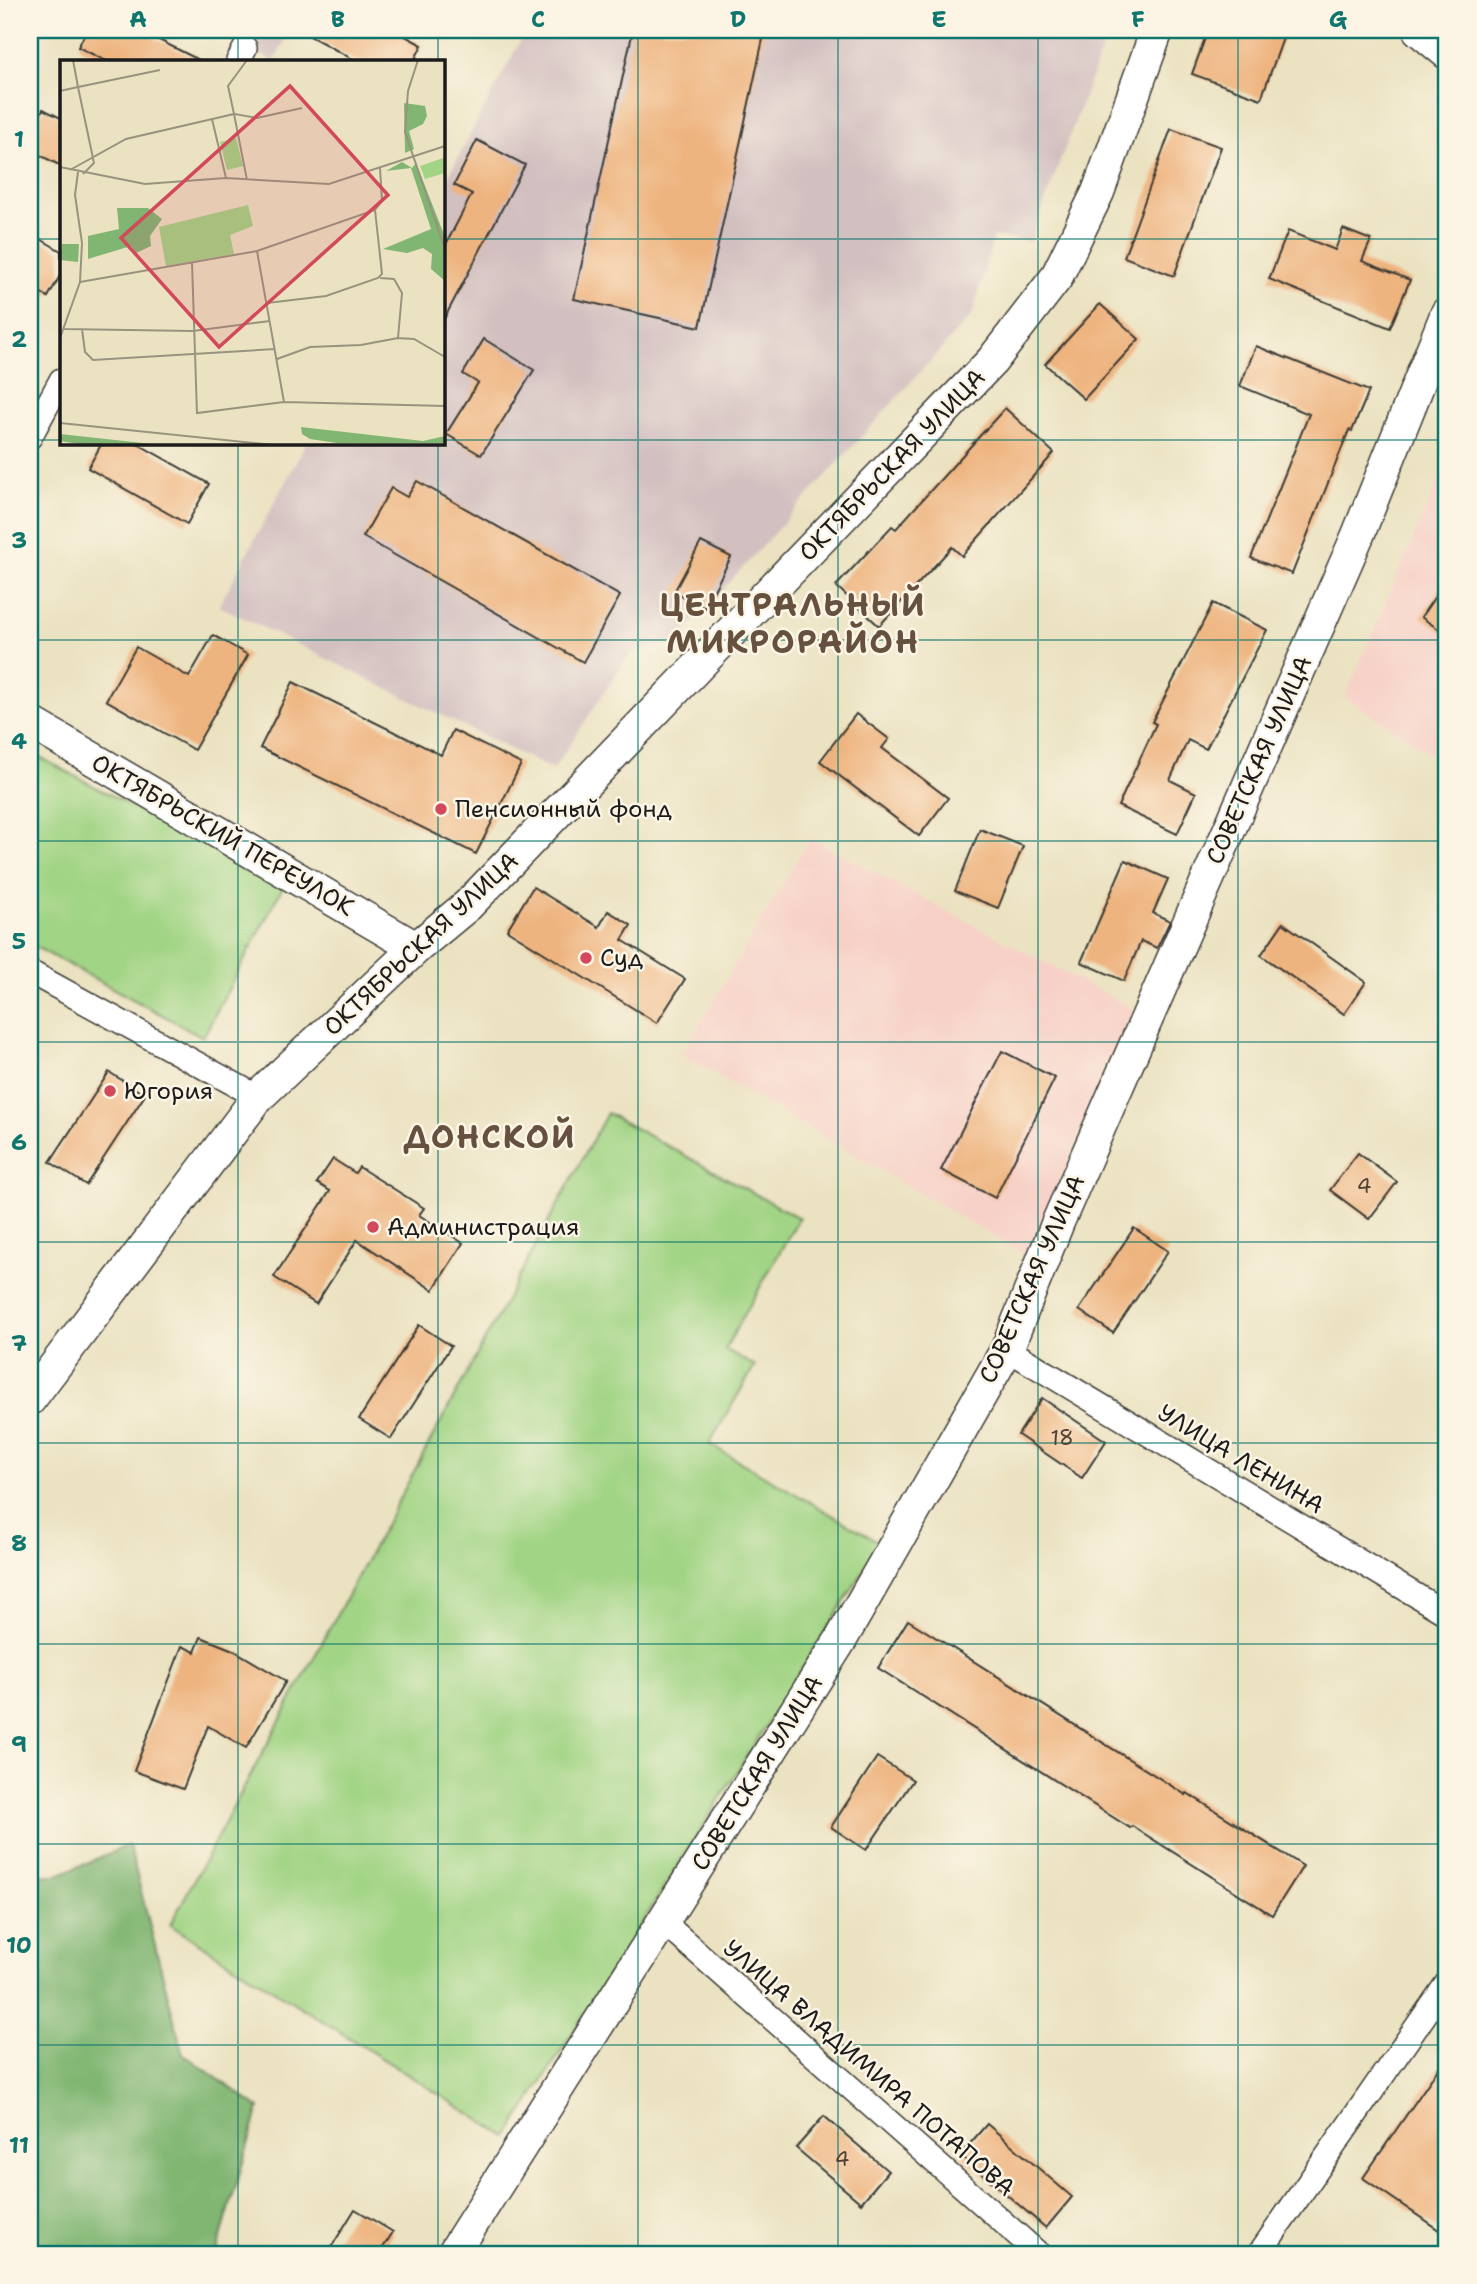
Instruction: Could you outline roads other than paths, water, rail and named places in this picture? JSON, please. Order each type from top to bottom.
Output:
[{"type":"main road","name":"ОКТЯБРЬСКАЯ УЛИЦА","points":[[30,1399],[258,1097],[415,948],[468,905],[992,361],[1056,278],[1098,191],[1157,30]]},
{"type":"main road","points":[[1419,30],[1447,53]]},
{"type":"main road","name":"СОВЕТСКАЯ УЛИЦА","points":[[453,2254],[839,1641],[1007,1349],[1058,1222],[1358,534],[1447,313]]},
{"type":"main road","name":"ОКТЯБРЬСКИЙ ПЕРЕУЛОК","points":[[30,722],[415,948]]},
{"type":"street","points":[[30,437],[60,382]]},
{"type":"street","points":[[30,972],[258,1097]]},
{"type":"street","name":"УЛИЦА ЛЕНИНА","points":[[1007,1349],[1447,1614]]},
{"type":"street","name":"УЛИЦА ВЛАДИМИРА ПОТАПОВА","points":[[663,1922],[1039,2254]]},
{"type":"street","points":[[1259,2254],[1447,1983]]},
{"type":"place","name":"Пенсионный фонд","points":[[441,809]]},
{"type":"place","name":"Суд","points":[[586,958]]},
{"type":"place","name":"Югория","points":[[110,1091]]},
{"type":"place","name":"Администрация","points":[[373,1227]]},
{"type":"district","name":"ЦЕНТРАЛЬНЫЙ МИКРОРАЙОН","points":[[793,624]]},
{"type":"district","name":"ДОНСКОЙ","points":[[490,1137]]}]
